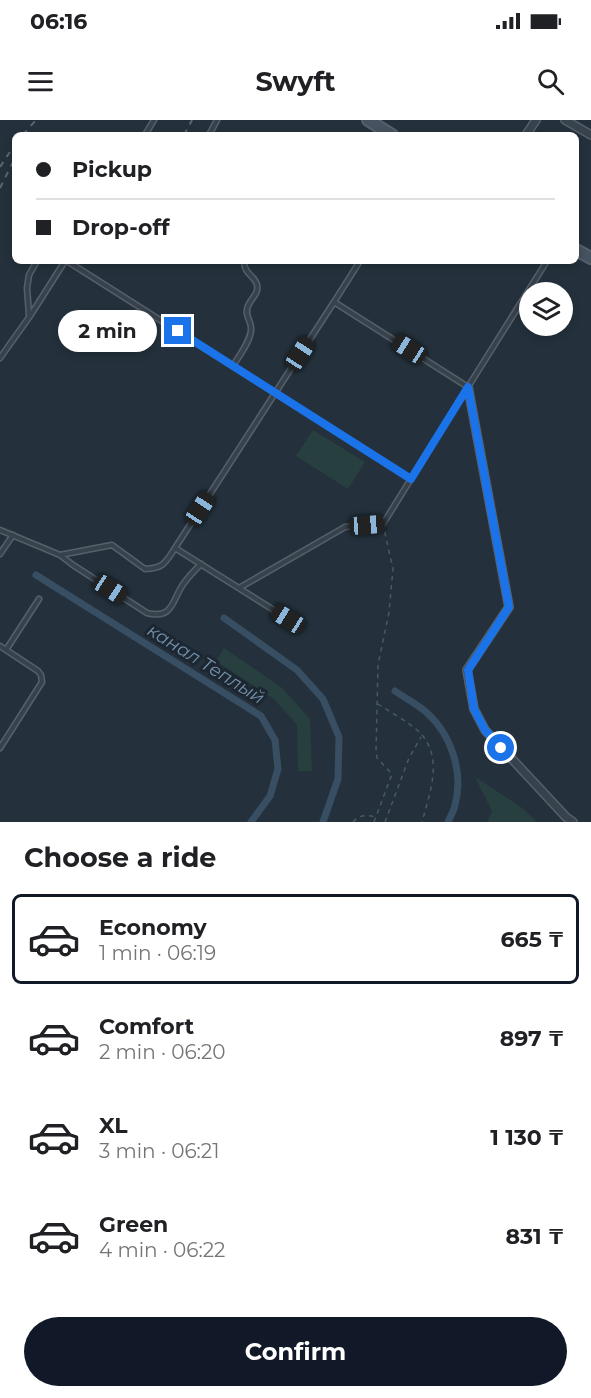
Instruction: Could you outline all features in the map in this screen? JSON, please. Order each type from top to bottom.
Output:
[{"type":"main road","points":[[368,120],[387,132]]},
{"type":"street","points":[[565,120],[591,135]]},
{"type":"street","points":[[468,387],[509,607],[468,670],[474,709],[485,730],[573,822]]},
{"type":"lane","points":[[30,316],[28,275],[35,264]]},
{"type":"lane","points":[[0,358],[64,264]]},
{"type":"lane","points":[[71,264],[411,479]]},
{"type":"lane","points":[[233,366],[251,334],[252,325],[246,315],[247,306],[258,287],[255,279],[248,274],[243,264]]},
{"type":"lane","points":[[60,555],[112,545],[146,569],[157,568],[165,563],[358,264]]},
{"type":"lane","points":[[239,588],[345,527],[383,524],[545,264]]},
{"type":"lane","points":[[334,302],[468,387]]},
{"type":"lane","points":[[0,530],[60,555],[147,613],[156,615],[165,613],[172,607],[183,583],[201,564]]},
{"type":"lane","points":[[0,554],[13,535]]},
{"type":"lane","points":[[175,548],[288,619]]},
{"type":"lane","points":[[6,650],[39,599]]},
{"type":"lane","points":[[0,646],[38,670],[42,682],[0,748]]},
{"type":"path","points":[[374,822],[392,774],[377,758],[376,751],[378,665],[389,612],[393,569],[383,524]]},
{"type":"path","points":[[377,704],[417,730],[429,747],[434,769],[422,822]]},
{"type":"path","points":[[385,822],[409,758],[422,736]]},
{"type":"path","points":[[353,822],[360,816],[376,817]]},
{"type":"green space","points":[[313,430],[365,462],[348,489],[296,456]]},
{"type":"green space","points":[[224,648],[281,687],[310,719],[312,771],[298,771],[297,725],[274,699],[216,661]]},
{"type":"green space","points":[[475,777],[521,807],[537,822],[487,822],[492,811]]},
{"type":"waterway","name":"канал Теплый","points":[[36,575],[261,716],[275,740],[278,769],[270,796],[251,822]]},
{"type":"waterway","name":"канал Теплый","points":[[224,618],[297,670],[323,699],[339,737],[338,779],[323,822]]},
{"type":"waterway","points":[[395,691],[426,712],[449,742],[458,780],[454,807],[448,822]]},
{"type":"railway","points":[[26,132],[36,120]]},
{"type":"railway","points":[[186,132],[192,120]]},
{"type":"railway","points":[[0,167],[12,149]]},
{"type":"railway","points":[[0,188],[12,164]]},
{"type":"route","points":[[178,331],[411,479],[468,387],[509,607],[468,670],[474,709],[485,730],[501,748]]}]
